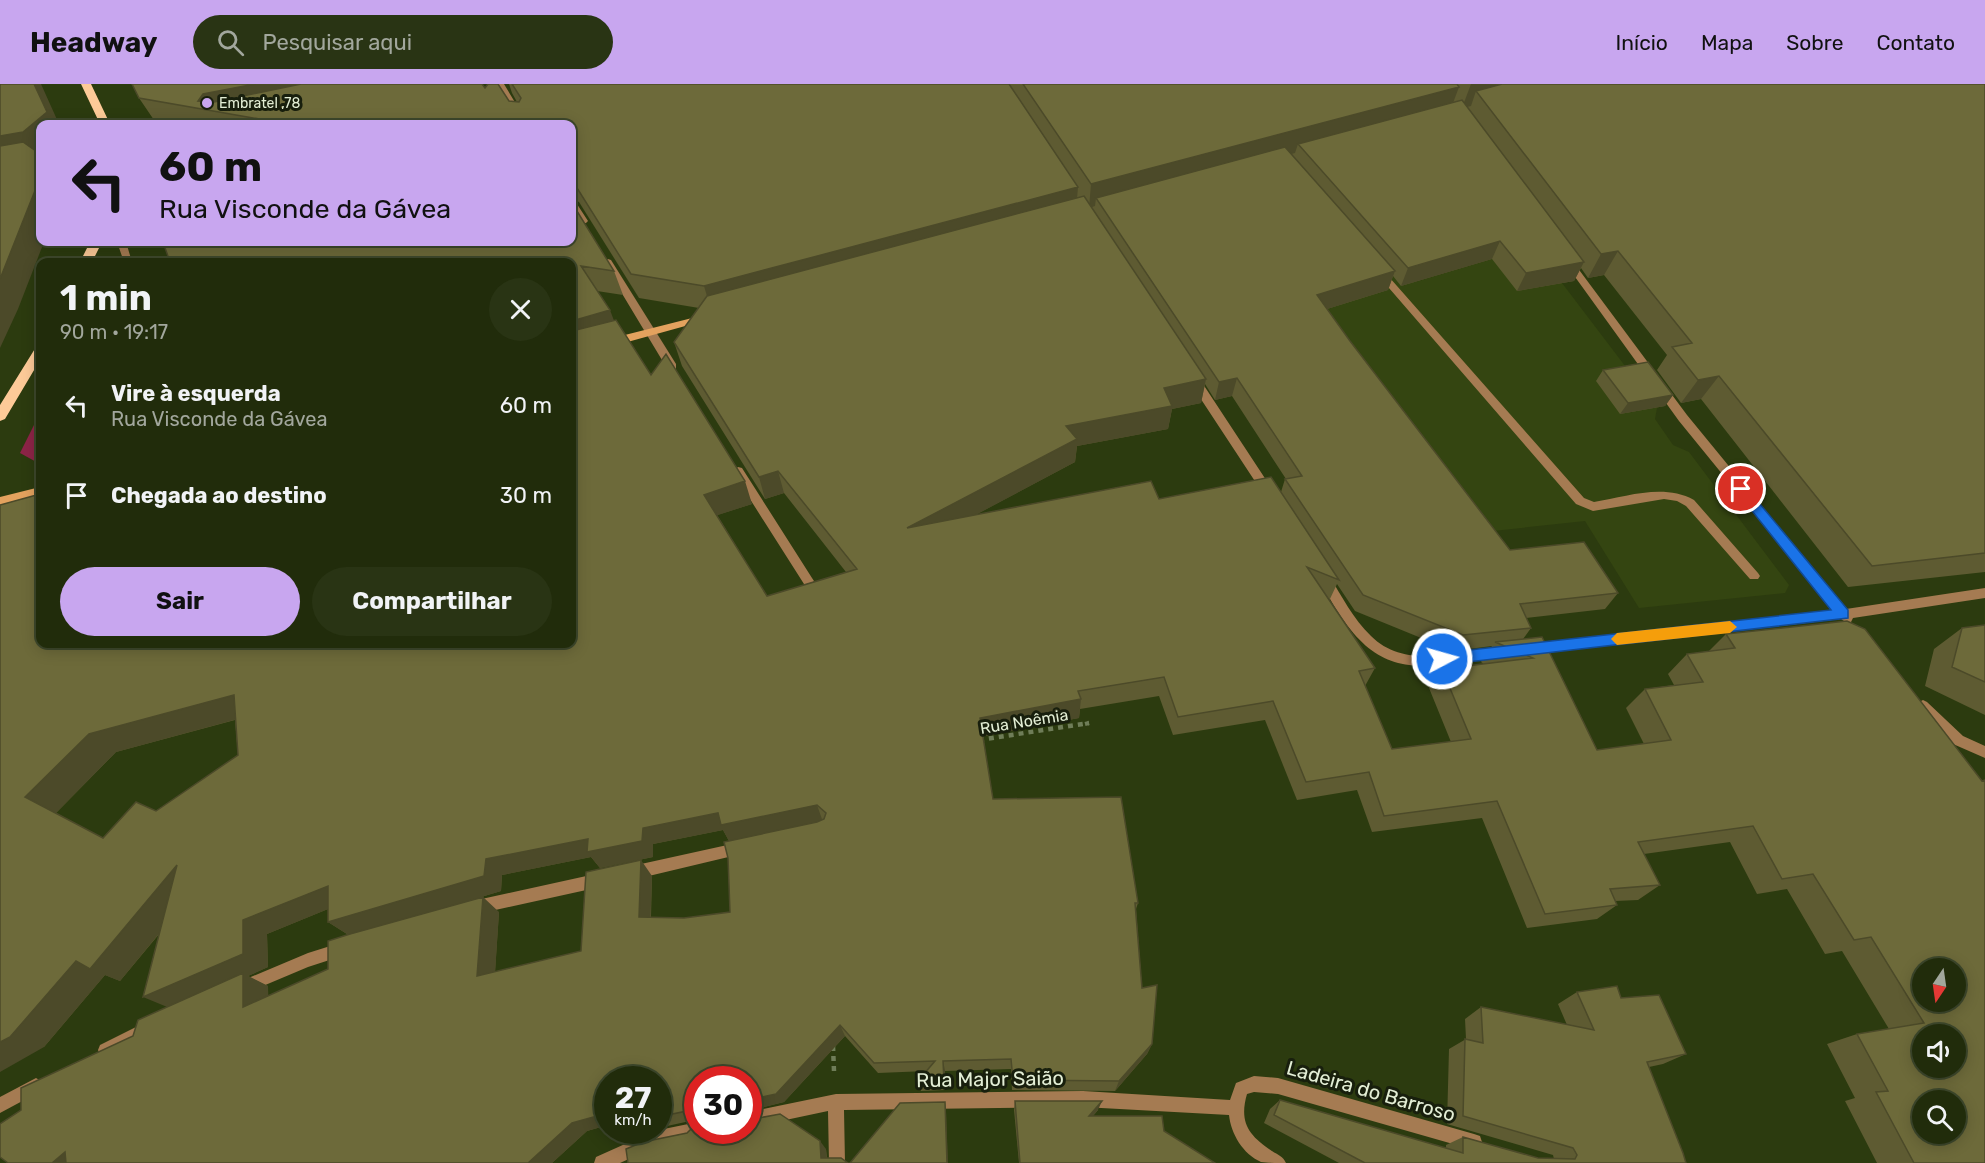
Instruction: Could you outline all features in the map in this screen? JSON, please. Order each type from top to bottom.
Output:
[{"type":"main road","points":[[86,84],[103,120]]},
{"type":"main road","points":[[0,416],[36,357]]},
{"type":"street","points":[[500,84],[522,120]]},
{"type":"street","points":[[576,209],[590,232]]},
{"type":"street","points":[[602,252],[682,382]]},
{"type":"street","points":[[1564,256],[1683,417],[1858,631]]},
{"type":"street","points":[[1371,261],[1580,501],[1593,507],[1664,495],[1679,497],[1690,503],[1754,576]]},
{"type":"street","points":[[605,344],[719,314]]},
{"type":"street","points":[[1190,374],[1275,503]]},
{"type":"street","points":[[732,462],[808,581]]},
{"type":"street","points":[[0,501],[36,492]]},
{"type":"street","points":[[1320,572],[1373,646],[1393,657],[1419,662],[1843,614],[1985,593]]},
{"type":"street","points":[[1916,698],[1945,730],[1972,748],[1985,752]]},
{"type":"street","points":[[462,912],[752,846]]},
{"type":"street","points":[[232,992],[308,960],[352,946]]},
{"type":"street","points":[[94,1056],[157,1024]]},
{"type":"street","points":[[0,1105],[52,1078]]},
{"type":"street","name":"Ladeira do Barroso","points":[[1234,1108],[1241,1088],[1254,1084],[1278,1086],[1491,1147]]},
{"type":"street","name":"Rua Major Saião","points":[[762,1117],[836,1102],[1083,1099],[1234,1108]]},
{"type":"street","points":[[836,1102],[837,1163]]},
{"type":"street","points":[[1234,1108],[1244,1139],[1278,1163]]},
{"type":"street","points":[[602,1163],[654,1139],[684,1133]]},
{"type":"path","name":"Rua Noêmia","points":[[972,741],[1089,723]]},
{"type":"path","points":[[833,1043],[836,1102]]},
{"type":"shaded area","points":[[1334,169],[1415,282],[1492,259],[1562,283],[1657,408],[1655,419],[1673,445],[1689,452],[1789,585],[1785,593],[1639,608],[1585,521],[1474,533],[1311,314],[1356,299]]},
{"type":"shaded area","points":[[36,421],[36,462],[20,453]]},
{"type":"building","points":[[0,84],[34,84],[47,112],[23,132],[0,136]]},
{"type":"building","points":[[132,84],[255,84],[203,94],[198,101],[214,102],[301,84],[482,84],[485,88],[488,84],[498,84],[509,101],[519,102],[521,98],[512,84],[1009,84],[1078,187],[704,286],[631,274],[576,186],[576,120],[265,120],[139,98]]},
{"type":"building","points":[[1023,84],[1457,84],[1459,87],[1091,184]]},
{"type":"building","points":[[1502,84],[1985,84],[1985,553],[1872,566],[1719,376],[1698,380],[1672,347],[1692,343],[1618,251],[1601,254],[1476,91]]},
{"type":"building","points":[[1462,100],[1584,262],[1526,273],[1500,241],[1408,268],[1298,144]]},
{"type":"building","points":[[23,142],[36,151],[36,188],[0,279],[0,146]]},
{"type":"building","points":[[1285,147],[1395,271],[1317,295],[1350,341],[1510,550],[1584,542],[1618,593],[1520,604],[1531,628],[1463,635],[1363,595],[1285,479],[1302,476],[1237,378],[1219,382],[1096,198]]},
{"type":"building","points":[[1084,196],[1206,379],[1164,388],[1172,406],[1066,426],[1077,439],[907,528],[1151,481],[1159,499],[1271,477],[1339,580],[1307,567],[1375,668],[1359,671],[1392,749],[1471,739],[1442,669],[1533,658],[1495,642],[1542,637],[1597,750],[1671,740],[1645,689],[1703,682],[1687,654],[1735,648],[1726,634],[1847,621],[1865,629],[1982,781],[1985,780],[1985,1163],[1914,1163],[1876,1092],[1888,1091],[1857,1034],[1912,1025],[1912,1078],[1966,1078],[1966,1024],[1918,1024],[1924,1023],[1917,1012],[1966,1012],[1966,958],[1912,958],[1912,1004],[1871,937],[1854,940],[1813,874],[1782,879],[1753,826],[1638,842],[1660,885],[1610,889],[1617,905],[1545,914],[1497,801],[1384,816],[1369,772],[1306,782],[1273,701],[1178,717],[1164,677],[1078,691],[1081,699],[980,718],[993,799],[1121,797],[1138,903],[1135,903],[1142,988],[1157,985],[1152,1044],[1119,1081],[1013,1080],[1011,1059],[943,1061],[944,1081],[918,1081],[935,1061],[874,1063],[840,1025],[776,1094],[762,1097],[762,1066],[684,1066],[684,1112],[672,1114],[672,1066],[594,1066],[594,1117],[572,1123],[528,1163],[66,1163],[65,1152],[52,1163],[8,1163],[0,1157],[0,1124],[21,1110],[21,1088],[133,1036],[138,1020],[243,973],[243,1007],[328,969],[328,941],[483,897],[477,976],[581,951],[586,872],[641,860],[639,917],[684,918],[730,912],[728,858],[724,842],[817,822],[824,819],[826,813],[817,805],[721,825],[718,813],[643,828],[642,841],[587,852],[588,839],[486,859],[484,876],[328,922],[328,886],[243,920],[243,954],[143,997],[177,865],[90,969],[76,961],[10,1037],[0,1042],[0,505],[36,495],[36,648],[576,648],[576,330],[616,320],[651,375],[666,354],[745,481],[704,495],[767,596],[857,569],[778,471],[759,477],[674,342],[707,296]],"holes":[[[234,695],[238,755],[156,811],[136,802],[103,838],[25,797],[89,734]]]},
{"type":"building","points":[[576,209],[614,271],[581,266],[610,310],[576,320],[576,258],[169,258],[164,246],[576,246]]},
{"type":"building","points":[[1648,362],[1673,395],[1628,403],[1603,370]]},
{"type":"building","points":[[1985,625],[1985,682],[1952,667],[1962,628]]},
{"type":"building","points":[[1617,986],[1621,998],[1659,995],[1686,1054],[1647,1062],[1686,1163],[1365,1163],[1274,1115],[1280,1100],[1463,1153],[1463,1137],[1538,1158],[1575,1159],[1577,1155],[1573,1148],[1463,1116],[1465,1039],[1483,1043],[1481,1007],[1594,1030],[1577,992]]},
{"type":"building","points":[[1015,1101],[1102,1101],[1089,1116],[1162,1116],[1164,1131],[1215,1163],[1020,1163]]},
{"type":"building","points":[[945,1102],[947,1163],[850,1163],[900,1103]]},
{"type":"building","points":[[780,1114],[820,1141],[821,1158],[841,1158],[848,1163],[628,1163],[626,1149],[638,1144],[672,1144],[672,1136],[684,1134],[684,1144],[762,1144],[762,1117]]},
{"type":"slow traffic","points":[[1617,639],[1730,627]]},
{"type":"place","name":"Embratel ,78","points":[[207,103]]},
{"type":"route","points":[[1442,659],[1843,614],[1741,489]]}]
